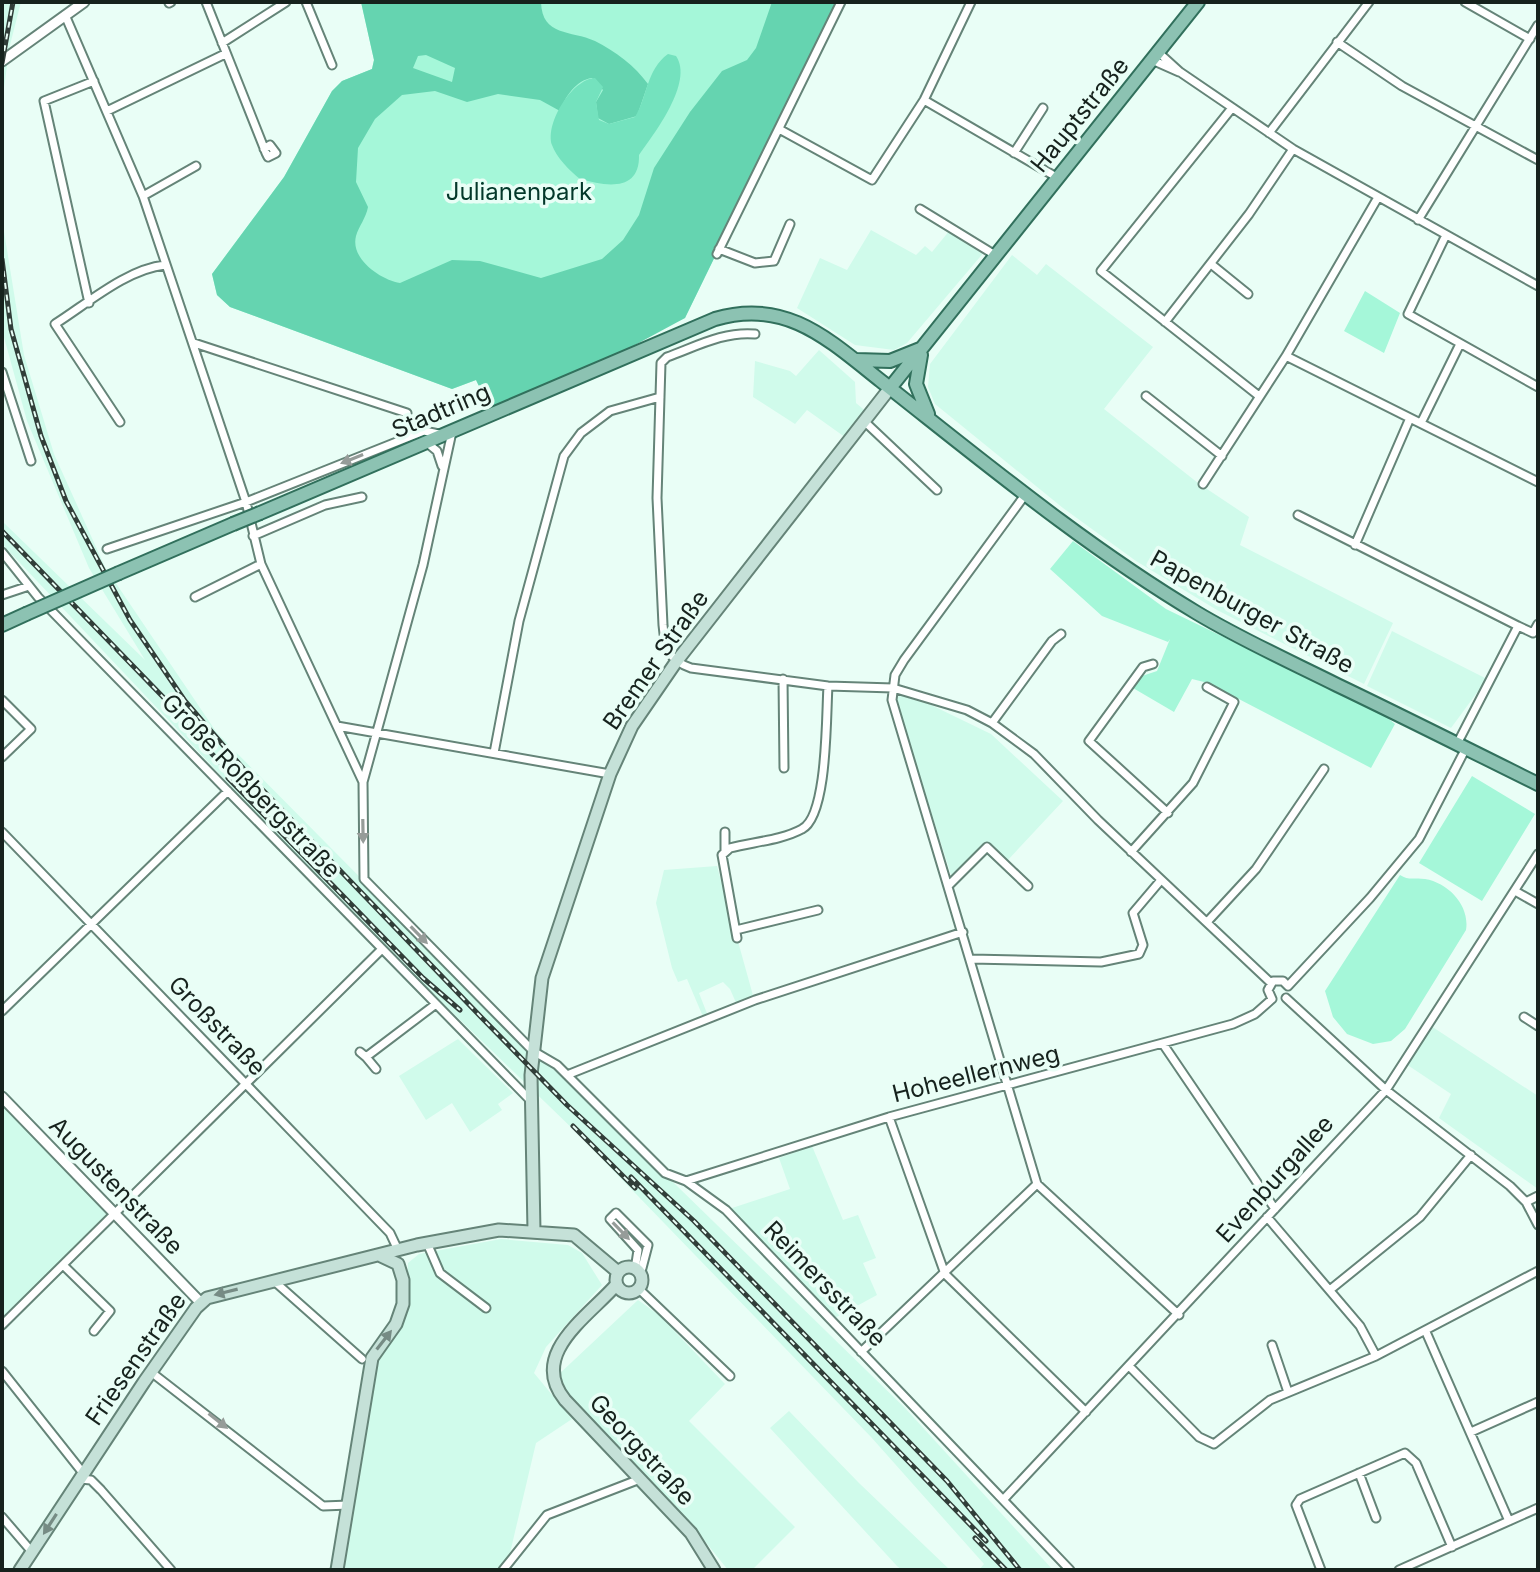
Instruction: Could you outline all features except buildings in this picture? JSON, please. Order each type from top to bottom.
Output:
[{"type":"main road","name":"Hauptstraße","points":[[890,388],[1198,2]]},
{"type":"main road","name":"Stadtring","points":[[2,625],[233,524],[251,508],[426,442],[715,319],[740,313],[771,312],[793,319],[854,359],[890,388]]},
{"type":"main road","points":[[854,359],[890,361],[924,348]]},
{"type":"main road","points":[[924,348],[916,384],[929,418]]},
{"type":"main road","name":"Papenburger Straße","points":[[890,388],[1025,495],[1127,569],[1211,621],[1538,784]]},
{"type":"main road","name":"Bremer Straße","points":[[534,1231],[531,1101],[533,1051],[542,978],[610,774],[632,726],[676,662],[890,388]]},
{"type":"main road","name":"Friesenstraße","points":[[20,1570],[85,1477],[151,1372],[201,1303],[214,1295],[427,1243],[490,1231],[574,1235],[618,1272]]},
{"type":"main road","points":[[398,1264],[411,1247]]},
{"type":"main road","points":[[376,1256],[398,1264]]},
{"type":"main road","points":[[337,1570],[372,1358],[396,1324],[403,1304],[403,1280],[398,1264]]},
{"type":"main road","points":[[627,1267],[638,1271],[642,1278],[639,1289],[632,1293],[619,1288],[618,1272],[627,1267]]},
{"type":"main road","name":"Georgstraße","points":[[619,1288],[564,1339],[554,1356],[552,1373],[560,1394],[691,1533],[714,1570]]},
{"type":"street","points":[[2,61],[84,2]]},
{"type":"street","points":[[206,2],[264,149]]},
{"type":"street","points":[[222,43],[275,5],[286,2]]},
{"type":"street","points":[[306,2],[332,65]]},
{"type":"street","points":[[790,224],[774,261],[755,263],[718,251],[841,2]]},
{"type":"street","points":[[779,129],[872,180],[924,100],[971,2]]},
{"type":"street","points":[[1269,133],[1369,2]]},
{"type":"street","points":[[1465,2],[1530,39]]},
{"type":"street","points":[[65,15],[143,196],[251,508],[253,536],[261,564],[363,782]]},
{"type":"street","points":[[1418,220],[1538,25]]},
{"type":"street","points":[[1337,42],[1402,86],[1538,160]]},
{"type":"street","points":[[107,111],[225,54]]},
{"type":"street","points":[[1155,56],[1293,149],[1377,199],[1538,286]]},
{"type":"street","points":[[89,303],[44,101],[94,81]]},
{"type":"street","points":[[924,100],[1058,178]]},
{"type":"street","points":[[1014,153],[1043,108]]},
{"type":"street","points":[[1232,108],[1101,271],[1259,396]]},
{"type":"street","points":[[1165,322],[1211,264],[1293,149]]},
{"type":"street","points":[[143,196],[196,166]]},
{"type":"street","points":[[1203,484],[1286,356],[1377,199]]},
{"type":"street","points":[[920,209],[995,255]]},
{"type":"street","points":[[1446,235],[1408,314],[1459,346],[1538,387]]},
{"type":"street","points":[[1211,264],[1248,294]]},
{"type":"street","points":[[120,422],[55,324],[151,267],[165,265]]},
{"type":"street","points":[[755,334],[740,333],[720,338],[667,357],[661,363],[657,498],[666,650],[676,662],[691,668],[828,686],[893,688],[967,710],[992,723],[1034,754],[1131,852],[1271,983]]},
{"type":"street","points":[[194,343],[407,413]]},
{"type":"street","points":[[1421,423],[1459,346]]},
{"type":"street","points":[[1286,356],[1538,482]]},
{"type":"street","points":[[2,372],[31,461]]},
{"type":"street","points":[[1146,396],[1222,456]]},
{"type":"street","points":[[494,753],[519,621],[564,456],[581,433],[610,411],[660,397]]},
{"type":"street","points":[[1355,545],[1410,418]]},
{"type":"street","points":[[864,421],[937,490]]},
{"type":"street","points":[[107,549],[251,508],[315,474],[424,431],[447,432],[443,472],[423,565],[379,734],[363,782]]},
{"type":"street","points":[[426,442],[440,456],[443,472]]},
{"type":"street","points":[[1025,495],[904,660],[893,688],[892,700],[1037,1184],[1179,1315]]},
{"type":"street","points":[[253,536],[314,509],[362,497]]},
{"type":"street","points":[[1298,515],[1533,633],[1538,624]]},
{"type":"street","name":"Große Roßbergstraße","points":[[2,552],[38,597],[531,1101]]},
{"type":"street","points":[[195,597],[261,564]]},
{"type":"street","points":[[2,595],[29,586]]},
{"type":"street","points":[[1286,998],[1288,986],[1370,898],[1419,839],[1518,626]]},
{"type":"street","points":[[992,723],[1052,641],[1061,634]]},
{"type":"street","points":[[1153,664],[1143,667],[1089,741],[1168,813]]},
{"type":"street","points":[[783,679],[784,768]]},
{"type":"street","points":[[725,851],[801,830],[812,819],[820,794],[828,686]]},
{"type":"street","points":[[1131,852],[1193,783],[1234,702],[1207,687]]},
{"type":"street","points":[[2,700],[31,729],[2,757]]},
{"type":"street","points":[[337,726],[610,774]]},
{"type":"street","points":[[1208,921],[1264,859],[1324,769]]},
{"type":"street","name":"Reimersstraße","points":[[363,782],[364,879],[533,1051],[567,1075],[651,1161],[726,1210],[1070,1570]]},
{"type":"street","points":[[2,1011],[228,791]]},
{"type":"street","name":"Großstraße","points":[[2,832],[390,1233],[398,1250]]},
{"type":"street","points":[[725,832],[725,851],[721,860],[737,934],[818,910]]},
{"type":"street","points":[[949,885],[987,847],[1028,886]]},
{"type":"street","name":"Evenburgallee","points":[[1003,1500],[1386,1090],[1538,854]]},
{"type":"street","points":[[971,959],[1101,962],[1139,954],[1143,945],[1133,913],[1161,880]]},
{"type":"street","points":[[1515,891],[1538,904]]},
{"type":"street","points":[[567,1075],[755,1000],[963,932]]},
{"type":"street","points":[[2,1325],[382,949]]},
{"type":"street","points":[[1286,998],[1278,1001],[1272,999],[1268,990],[1271,983],[1280,980],[1288,986]]},
{"type":"street","points":[[1286,998],[1386,1090],[1526,1202],[1538,1225]]},
{"type":"street","name":"Hoheellernweg","points":[[686,1181],[889,1117],[1163,1044],[1248,1018],[1272,999]]},
{"type":"street","points":[[376,1069],[363,1055],[436,1004]]},
{"type":"street","points":[[1524,1017],[1538,1026]]},
{"type":"street","points":[[1163,1044],[1275,1209]]},
{"type":"street","name":"Augustenstraße","points":[[2,1097],[201,1303]]},
{"type":"street","points":[[889,1117],[945,1274],[1086,1412]]},
{"type":"street","points":[[1331,1289],[1420,1217],[1471,1155]]},
{"type":"street","points":[[861,1352],[1037,1184]]},
{"type":"street","points":[[1526,1202],[1538,1196]]},
{"type":"street","points":[[616,1213],[648,1245],[639,1266],[638,1250],[610,1219],[616,1213]]},
{"type":"street","points":[[1267,1217],[1331,1289],[1360,1326],[1376,1356]]},
{"type":"street","points":[[427,1243],[440,1273],[486,1308]]},
{"type":"street","points":[[63,1265],[110,1311],[94,1331]]},
{"type":"street","points":[[1129,1366],[1206,1442],[1222,1440],[1260,1406],[1426,1332],[1538,1271]]},
{"type":"street","points":[[274,1281],[362,1359]]},
{"type":"street","points":[[639,1289],[730,1376]]},
{"type":"street","points":[[1426,1332],[1509,1521]]},
{"type":"street","points":[[1272,1345],[1288,1392]]},
{"type":"street","points":[[2,1371],[85,1477],[171,1570]]},
{"type":"street","points":[[151,1372],[323,1506],[349,1505]]},
{"type":"street","points":[[1471,1432],[1538,1402]]},
{"type":"street","points":[[1321,1570],[1296,1505],[1304,1496],[1393,1456],[1410,1455],[1452,1547]]},
{"type":"street","points":[[1359,1473],[1376,1518]]},
{"type":"street","points":[[503,1570],[547,1515],[640,1479]]},
{"type":"street","points":[[1399,1570],[1537,1510]]},
{"type":"street","points":[[2,1517],[32,1552]]},
{"type":"shaded area","points":[[4,2],[21,2],[10,45],[2,102]]},
{"type":"shaded area","name":"Julianenpark","points":[[361,2],[541,2],[546,21],[552,27],[595,41],[617,54],[643,77],[648,84],[637,116],[609,124],[598,118],[596,102],[603,90],[592,78],[572,90],[560,111],[540,100],[498,94],[467,102],[435,91],[402,95],[375,119],[358,148],[356,182],[368,207],[355,244],[362,260],[376,273],[400,283],[452,260],[480,261],[541,278],[602,259],[623,240],[639,215],[654,168],[690,112],[722,71],[747,60],[756,48],[772,2],[839,2],[685,318],[596,366],[490,409],[476,380],[452,389],[230,307],[217,295],[212,274],[284,177],[332,91],[342,81],[372,69],[374,60]],"holes":[[[426,55],[455,68],[452,82],[413,68],[418,56]]]},
{"type":"shaded area","points":[[668,54],[676,56],[680,79],[670,107],[639,155],[634,175],[620,184],[580,179],[564,164],[552,145],[556,114],[569,94],[586,80],[595,78],[603,87],[596,102],[599,120],[609,124],[635,117],[651,75]]},
{"type":"shaded area","points":[[2,219],[24,355],[54,454],[105,567],[217,733],[526,1045],[596,1107],[905,1408],[1053,1570],[979,1570],[984,1564],[871,1437],[578,1134],[428,989],[280,838],[2,544],[2,521],[145,660],[89,568],[27,421],[2,330]]},
{"type":"shaded area","points":[[871,230],[916,255],[925,246],[932,252],[950,230],[985,251],[907,343],[894,350],[855,345],[797,308],[820,258],[847,270]]},
{"type":"shaded area","points":[[1012,255],[1037,275],[1046,264],[1153,347],[1104,409],[1198,483],[1249,517],[1240,545],[1393,623],[1364,684],[1217,610],[1136,561],[1063,508],[935,404],[928,387],[930,364]]},
{"type":"shaded area","points":[[819,350],[855,382],[856,403],[869,414],[849,440],[807,410],[795,424],[753,397],[755,361],[790,371],[796,376]]},
{"type":"shaded area","points":[[1392,631],[1487,679],[1451,728],[1367,686]]},
{"type":"shaded area","points":[[899,695],[927,703],[991,734],[1063,801],[1007,861],[986,845],[952,878],[896,702]]},
{"type":"shaded area","points":[[717,866],[754,999],[737,1005],[723,982],[699,993],[708,1016],[704,1019],[687,979],[678,982],[672,968],[656,903],[664,870]]},
{"type":"shaded area","points":[[1431,1026],[1538,1096],[1538,1189],[1439,1118],[1451,1094],[1406,1064]]},
{"type":"shaded area","points":[[458,1039],[513,1093],[498,1104],[502,1110],[470,1132],[452,1103],[426,1120],[399,1076]]},
{"type":"shaded area","points":[[2,1104],[113,1218],[2,1332]]},
{"type":"shaded area","points":[[812,1146],[843,1220],[858,1215],[876,1258],[863,1263],[877,1295],[831,1320],[726,1210],[790,1189],[779,1158]]},
{"type":"shaded area","points":[[501,1239],[568,1245],[582,1253],[602,1285],[546,1347],[534,1373],[572,1419],[536,1443],[506,1570],[344,1570],[374,1368],[406,1314],[408,1263],[419,1254]]},
{"type":"shaded area","points":[[638,1300],[659,1315],[725,1384],[689,1421],[795,1527],[752,1570],[728,1570],[695,1529],[560,1385],[557,1376]]},
{"type":"shaded area","points":[[789,1411],[950,1570],[902,1570],[897,1566],[770,1428]]},
{"type":"green space","name":"Julianenpark","points":[[361,2],[839,2],[685,318],[490,409],[476,380],[452,389],[230,307],[217,295],[212,274],[284,177],[332,91],[342,81],[372,69],[374,60]]},
{"type":"green space","points":[[1365,291],[1400,313],[1384,353],[1344,331]]},
{"type":"green space","points":[[1073,541],[1166,609],[1384,715],[1395,724],[1371,768],[1208,683],[1192,679],[1174,712],[1133,688],[1142,676],[1157,671],[1170,639],[1168,642],[1102,616],[1050,569]]},
{"type":"green space","points":[[1472,776],[1535,814],[1482,901],[1419,863]]},
{"type":"green space","points":[[1400,875],[1434,881],[1450,891],[1465,912],[1466,930],[1405,1029],[1391,1041],[1373,1044],[1347,1034],[1333,1017],[1325,991]]},
{"type":"railway","points":[[2,63],[13,2]]},
{"type":"railway","points":[[2,259],[11,329],[41,436],[66,501],[130,620],[185,701],[254,781],[481,1017],[567,1105],[694,1221],[947,1481],[1020,1570]]},
{"type":"railway","points":[[2,531],[198,733]]},
{"type":"railway","points":[[189,730],[239,782]]},
{"type":"railway","points":[[228,778],[423,978],[460,1010]]},
{"type":"railway","points":[[573,1126],[635,1188]]},
{"type":"railway","points":[[631,1177],[986,1541]]},
{"type":"railway","points":[[975,1538],[1006,1570]]}]
